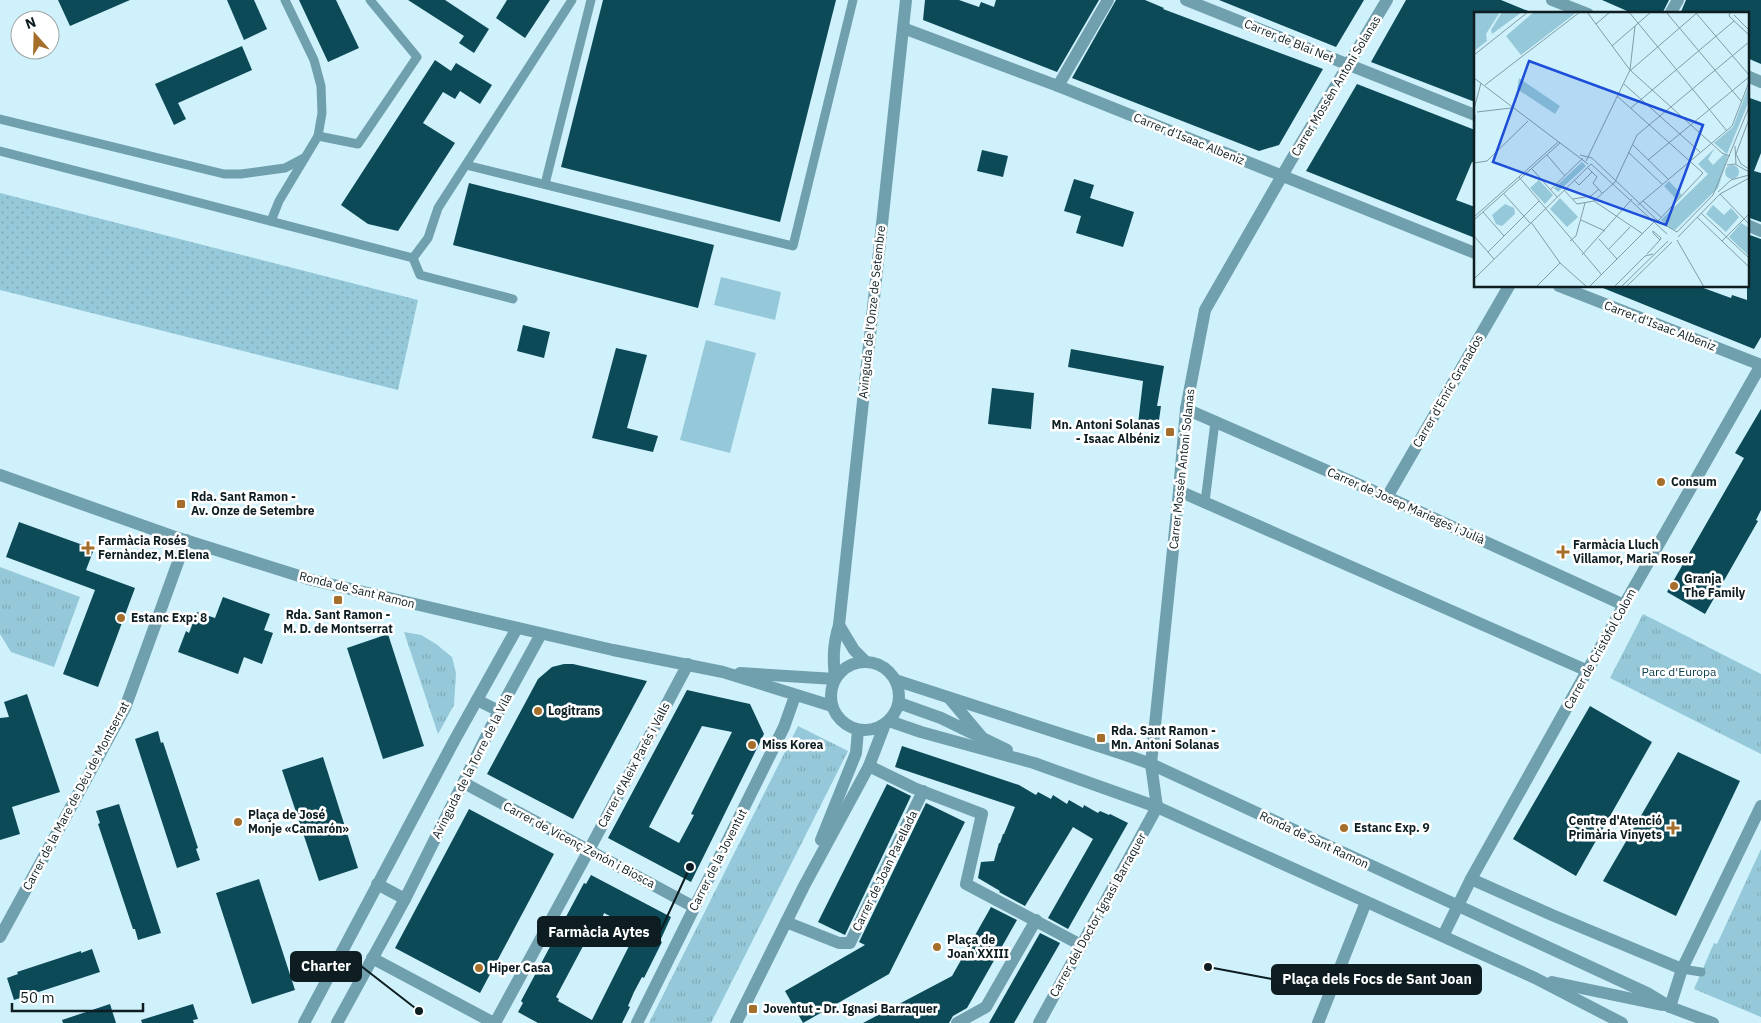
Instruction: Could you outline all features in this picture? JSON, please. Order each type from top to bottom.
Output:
[{"type":"street","name":"Avinguda de l'Onze de Setembre","points":[[835,679],[834,643],[839,625],[906,0]]},
{"type":"street","points":[[1058,86],[1108,0]]},
{"type":"street","name":"Carrer de Blai Net","points":[[1186,0],[1474,115]]},
{"type":"street","name":"Carrer Mossèn Antoni Solanas","points":[[1157,807],[1150,764],[1186,409],[1204,310],[1387,0]]},
{"type":"street","points":[[1552,0],[1583,12]]},
{"type":"street","points":[[1671,12],[1678,0]]},
{"type":"street","name":"Carrer d'Isaac Albeniz","points":[[903,28],[1058,86],[1474,253]]},
{"type":"street","points":[[1748,76],[1761,82]]},
{"type":"street","points":[[1748,225],[1761,231]]},
{"type":"street","name":"Carrer d'Enric Granados","points":[[1388,496],[1508,288]]},
{"type":"street","name":"Carrer d'Isaac Albeniz","points":[[1564,288],[1761,365]]},
{"type":"street","name":"Carrer de Cristòfol Colom","points":[[1443,936],[1471,879],[1761,365]]},
{"type":"street","name":"Carrer de Josep Marieges i Julià","points":[[1186,409],[1388,496],[1624,605]]},
{"type":"street","name":"Ronda de Sant Ramon","points":[[0,475],[186,540],[312,580],[540,634],[723,672],[832,706]]},
{"type":"street","points":[[1179,491],[1588,671]]},
{"type":"street","name":"Carrer de la Mare de Déu de Montserrat","points":[[0,937],[125,708],[186,540]]},
{"type":"street","points":[[839,625],[854,650],[865,661]]},
{"type":"street","name":"Avinguda de la Torre de la Vila","points":[[304,1023],[517,628]]},
{"type":"street","name":"Avinguda de la Torre de la Vila","points":[[337,1023],[405,899],[540,634]]},
{"type":"street","points":[[865,661],[854,663],[845,668],[835,679],[830,694],[832,706],[835,714],[842,722],[858,730],[871,730],[887,722]]},
{"type":"street","name":"Ronda de Sant Ramon","points":[[865,661],[884,667],[895,680],[1150,764],[1647,993],[1670,1007]]},
{"type":"street","name":"Carrer d'Aleix Parés i Valls","points":[[495,1023],[688,664]]},
{"type":"street","name":"Ronda de Sant Ramon","points":[[723,672],[835,679]]},
{"type":"street","points":[[736,1023],[804,886],[869,766],[887,722],[895,713],[899,703],[899,693],[895,680]]},
{"type":"street","name":"Carrer de la Joventut","points":[[637,1023],[784,727],[795,696]]},
{"type":"street","name":"Ronda de Sant Ramon","points":[[949,697],[983,738]]},
{"type":"street","points":[[478,700],[500,711]]},
{"type":"street","name":"Ronda de Sant Ramon","points":[[899,703],[941,718],[1034,763]]},
{"type":"street","name":"Ronda de Sant Ramon","points":[[887,722],[1034,763],[1157,807],[1535,978],[1622,1023]]},
{"type":"street","points":[[804,886],[856,753],[858,730]]},
{"type":"street","points":[[869,766],[923,791],[982,814],[966,884],[1081,945]]},
{"type":"street","name":"Carrer de Vicenç Zenón i Biosca","points":[[464,783],[694,907]]},
{"type":"street","name":"Carrer de Joan Parellada","points":[[786,922],[839,944],[850,943],[923,791]]},
{"type":"street","points":[[1670,1007],[1682,969],[1761,806]]},
{"type":"street","name":"Carrer del Doctor Ignasi Barraquer","points":[[1038,1023],[1157,807]]},
{"type":"street","points":[[1471,879],[1682,969]]},
{"type":"street","points":[[378,884],[405,899]]},
{"type":"street","points":[[1318,1023],[1366,902]]},
{"type":"street","points":[[957,1023],[986,1007],[1036,920]]},
{"type":"street","points":[[372,958],[495,1023]]},
{"type":"street","name":"Ronda de Sant Ramon","points":[[1535,978],[1670,1007],[1713,1023]]},
{"type":"lane","points":[[271,221],[279,201],[318,136],[322,113],[321,86],[314,60],[285,0]]},
{"type":"lane","points":[[318,136],[358,144],[417,57],[370,0]]},
{"type":"lane","points":[[413,258],[428,238],[438,208],[572,0]]},
{"type":"lane","points":[[545,184],[591,0]]},
{"type":"lane","points":[[466,165],[793,246],[853,0]]},
{"type":"lane","points":[[0,119],[224,174],[241,174],[285,168],[304,158]]},
{"type":"lane","points":[[0,151],[413,258]]},
{"type":"lane","points":[[413,258],[420,275],[513,299]]},
{"type":"lane","points":[[1205,502],[1215,422]]},
{"type":"lane","points":[[1682,969],[1701,972]]},
{"type":"green space","points":[[0,193],[418,300],[398,390],[0,290]]},
{"type":"green space","points":[[721,277],[781,292],[775,320],[714,305]]},
{"type":"green space","points":[[706,340],[756,353],[730,453],[680,440]]},
{"type":"green space","points":[[0,567],[80,597],[54,667],[11,652],[0,634]]},
{"type":"green space","name":"Parc d'Europa","points":[[1643,614],[1761,674],[1761,754],[1610,678]]},
{"type":"green space","points":[[404,632],[421,635],[452,657],[456,673],[454,705],[438,734]]},
{"type":"green space","points":[[798,726],[848,751],[711,1023],[649,1023]]},
{"type":"green space","points":[[1761,849],[1761,1017],[1694,989],[1714,943],[1717,944]]},
{"type":"building","points":[[58,0],[130,0],[70,26]]},
{"type":"building","points":[[227,0],[254,0],[267,29],[244,40]]},
{"type":"building","points":[[299,0],[336,0],[359,48],[328,62]]},
{"type":"building","points":[[408,0],[445,0],[489,29],[474,53],[459,43],[464,36]]},
{"type":"building","points":[[507,0],[550,0],[525,38],[496,18]]},
{"type":"building","points":[[603,0],[836,0],[780,222],[561,167]]},
{"type":"building","points":[[925,0],[959,0],[979,7],[981,2],[994,7],[996,0],[1099,0],[1057,72],[923,20]]},
{"type":"building","points":[[1116,0],[1145,0],[1163,9],[1323,69],[1279,145],[1259,151],[1072,78]]},
{"type":"building","points":[[1219,0],[1364,0],[1336,47]]},
{"type":"building","points":[[1406,0],[1501,0],[1531,12],[1474,12],[1474,102],[1371,62]]},
{"type":"building","points":[[1602,0],[1669,0],[1663,12],[1629,12]]},
{"type":"building","points":[[1686,0],[1761,0],[1761,64],[1748,58],[1748,12],[1681,12]]},
{"type":"building","points":[[242,46],[252,70],[178,103],[186,119],[174,125],[155,84]]},
{"type":"building","points":[[435,60],[451,71],[456,63],[492,85],[480,104],[460,91],[455,99],[443,92],[423,123],[455,143],[398,231],[368,224],[341,205]]},
{"type":"building","points":[[1357,84],[1474,130],[1474,163],[1472,162],[1456,200],[1474,207],[1474,238],[1306,171]]},
{"type":"building","points":[[1748,97],[1761,102],[1761,153],[1754,171],[1761,173],[1761,222],[1748,217]]},
{"type":"building","points":[[982,150],[1008,156],[1003,177],[977,171]]},
{"type":"building","points":[[1074,179],[1094,185],[1090,198],[1134,212],[1123,247],[1076,233],[1081,216],[1064,211]]},
{"type":"building","points":[[469,183],[714,245],[698,308],[453,245]]},
{"type":"building","points":[[1748,234],[1761,239],[1761,337],[1754,349],[1603,288],[1704,288],[1731,298],[1732,295],[1747,300]]},
{"type":"building","points":[[523,325],[550,332],[544,358],[517,351]]},
{"type":"building","points":[[616,348],[647,355],[627,428],[658,436],[653,452],[592,438]]},
{"type":"building","points":[[1071,349],[1164,366],[1157,406],[1161,406],[1158,427],[1138,424],[1143,381],[1068,367]]},
{"type":"building","points":[[992,388],[1034,393],[1031,429],[988,424]]},
{"type":"building","points":[[1761,409],[1761,510],[1756,520],[1758,521],[1705,614],[1667,592],[1744,458],[1735,453]]},
{"type":"building","points":[[19,522],[94,549],[86,570],[135,588],[98,687],[63,674],[95,590],[6,557]]},
{"type":"building","points":[[223,597],[270,614],[264,630],[273,633],[262,664],[244,657],[238,674],[178,652],[186,631],[189,633],[197,612],[215,618]]},
{"type":"building","points":[[388,634],[424,746],[383,759],[347,648]]},
{"type":"building","points":[[573,664],[647,681],[573,819],[487,774],[538,679],[552,667]]},
{"type":"building","points":[[687,690],[750,704],[764,734],[691,882],[608,838]],"holes":[[[702,726],[732,732],[691,814],[694,815],[679,843],[649,827]]]},
{"type":"building","points":[[27,694],[60,792],[12,807],[20,834],[0,840],[0,718],[9,717],[4,702]]},
{"type":"building","points":[[1590,706],[1652,742],[1576,876],[1513,839]]},
{"type":"building","points":[[158,731],[198,848],[196,849],[200,860],[177,868],[135,739]]},
{"type":"building","points":[[902,746],[1019,785],[1036,795],[1038,792],[1051,799],[1053,795],[1067,804],[1069,800],[1083,808],[1084,805],[1098,813],[1100,811],[1110,814],[1128,823],[1068,929],[1048,918],[1093,839],[1073,827],[1025,906],[978,878],[981,862],[994,861],[999,843],[1015,807],[895,767]]},
{"type":"building","name":"Centre d'Atenció Primària Vinyets","points":[[1678,752],[1740,781],[1676,916],[1603,881]]},
{"type":"building","points":[[323,757],[358,868],[319,881],[282,770]]},
{"type":"building","points":[[887,784],[911,796],[845,935],[818,922]]},
{"type":"building","points":[[926,803],[965,822],[889,974],[803,1023],[785,991],[865,945],[859,942]]},
{"type":"building","points":[[119,804],[161,933],[138,940],[98,824],[100,823],[96,811]]},
{"type":"building","points":[[469,809],[554,854],[480,993],[395,948]]},
{"type":"building","points":[[591,875],[671,917],[660,941],[662,942],[644,978],[642,977],[634,992],[628,1006],[630,1007],[622,1023],[538,1023],[518,1012],[523,1003],[521,1001],[584,883],[586,884]],"holes":[[[604,913],[637,930],[592,1020],[558,1001],[559,999],[556,997],[599,916],[603,916]]]},
{"type":"building","points":[[259,879],[295,990],[252,1004],[216,893]]},
{"type":"building","points":[[991,907],[1017,920],[967,1008],[953,1016],[949,1023],[863,1023],[952,976]]},
{"type":"building","points":[[1040,933],[1060,943],[1059,945],[1014,1023],[989,1023]]},
{"type":"building","points":[[92,949],[100,972],[14,1000],[7,978],[18,974],[17,972]]},
{"type":"building","points":[[110,1004],[116,1023],[63,1023],[62,1020]]},
{"type":"building","points":[[193,1004],[198,1019],[193,1020],[194,1023],[142,1023],[141,1020]]},
{"type":"place","name":"Mn. Antoni Solanas - Isaac Albéniz","points":[[1170,432]]},
{"type":"place","name":"Consum","points":[[1661,482]]},
{"type":"place","name":"Rda. Sant Ramon - Av. Onze de Setembre","points":[[181,504]]},
{"type":"place","name":"Farmàcia Rosés Fernàndez, M.Elena","points":[[88,548]]},
{"type":"place","name":"Farmàcia Lluch Villamor, Maria Roser","points":[[1563,552]]},
{"type":"place","name":"Granja The Family","points":[[1674,586]]},
{"type":"place","name":"Rda. Sant Ramon - M. D. de Montserrat","points":[[338,600]]},
{"type":"place","name":"Estanc Exp: 8","points":[[121,618]]},
{"type":"place","name":"Logitrans","points":[[538,711]]},
{"type":"place","name":"Rda. Sant Ramon - Mn. Antoni Solanas","points":[[1101,738]]},
{"type":"place","name":"Miss Korea","points":[[752,745]]},
{"type":"place","name":"Plaça de José Monje «Camarón»","points":[[238,822]]},
{"type":"place","name":"Estanc Exp. 9","points":[[1344,828]]},
{"type":"place","name":"Centre d'Atenció Primària Vinyets","points":[[1673,828]]},
{"type":"place","name":"Farmàcia Aytes","points":[[690,867]]},
{"type":"place","name":"Plaça de Joan XXIII","points":[[937,947]]},
{"type":"place","name":"Plaça dels Focs de Sant Joan","points":[[1208,967]]},
{"type":"place","name":"Hiper Casa","points":[[479,968]]},
{"type":"place","name":"Joventut - Dr. Ignasi Barraquer","points":[[753,1009]]},
{"type":"place","name":"Charter","points":[[419,1011]]}]
